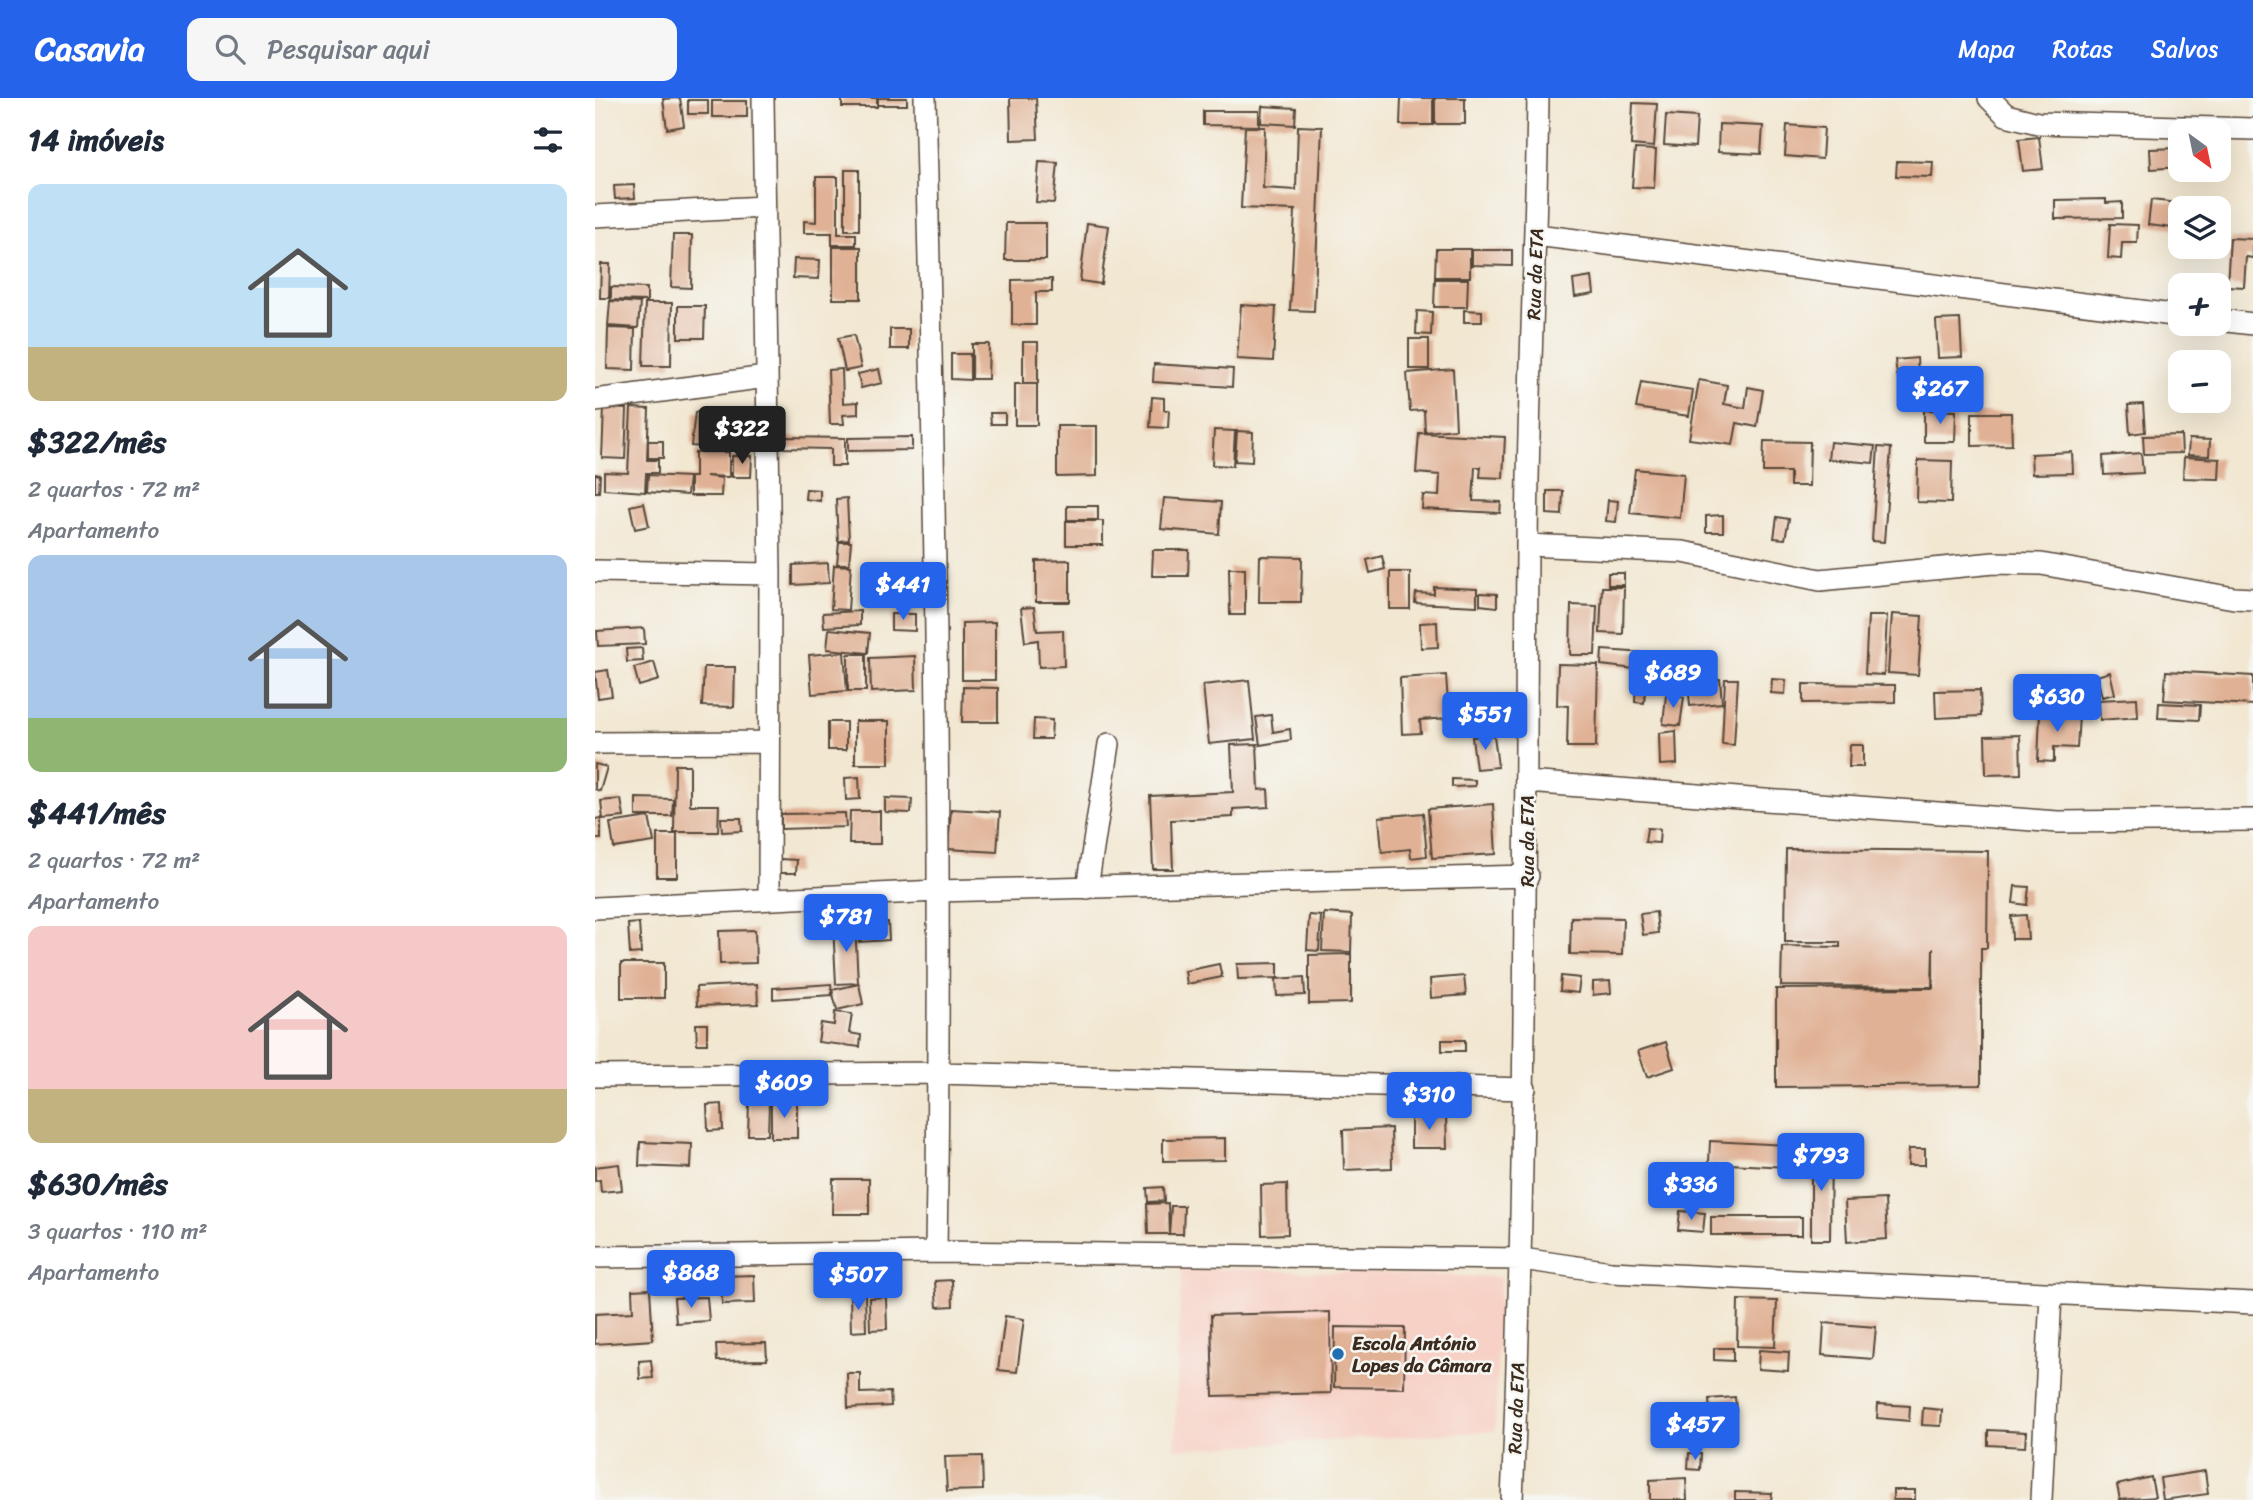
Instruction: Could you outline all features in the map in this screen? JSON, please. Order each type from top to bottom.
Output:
[{"type":"street","points":[[763,98],[770,574],[769,899]]},
{"type":"street","points":[[925,98],[939,1073],[936,1252]]},
{"type":"street","name":"Rua da ETA","points":[[1512,1500],[1523,1259],[1528,876],[1527,545],[1538,98]]},
{"type":"street","points":[[1990,98],[2006,115],[2038,122],[2253,129]]},
{"type":"street","points":[[595,216],[763,206]]},
{"type":"street","points":[[1536,235],[2168,314]]},
{"type":"street","points":[[2231,321],[2253,324]]},
{"type":"street","points":[[595,400],[766,377]]},
{"type":"street","points":[[1527,545],[1683,552],[1820,580],[1994,563],[2041,564],[2234,598],[2253,598]]},
{"type":"street","points":[[595,571],[770,574]]},
{"type":"street","points":[[595,743],[769,743]]},
{"type":"street","points":[[1087,888],[1109,744]]},
{"type":"street","points":[[1527,782],[2058,822],[2253,820]]},
{"type":"street","points":[[595,908],[937,891],[1528,876]]},
{"type":"street","points":[[595,1076],[939,1073],[1525,1089]]},
{"type":"street","points":[[595,1257],[936,1252],[1523,1259],[1611,1272],[2253,1303]]},
{"type":"street","points":[[2041,1500],[2051,1294]]},
{"type":"shaded area","name":"Escola António Lopes da Câmara","points":[[1181,1268],[1500,1277],[1495,1431],[1175,1449]]},
{"type":"building","points":[[680,98],[684,126],[667,129],[663,99]]},
{"type":"building","points":[[842,98],[877,98],[877,107],[842,107]]},
{"type":"building","points":[[878,98],[907,98],[907,105],[878,105]]},
{"type":"building","points":[[1010,98],[1036,98],[1038,139],[1011,140]]},
{"type":"building","points":[[1401,98],[1433,98],[1433,125],[1400,125]]},
{"type":"building","points":[[1435,98],[1465,98],[1465,124],[1435,124]]},
{"type":"building","points":[[688,100],[708,100],[708,114],[688,114]]},
{"type":"building","points":[[712,101],[747,101],[747,117],[712,117]]},
{"type":"building","points":[[1633,103],[1657,104],[1654,147],[1631,145]]},
{"type":"building","points":[[1262,106],[1296,108],[1295,125],[1261,123]]},
{"type":"building","points":[[1203,111],[1259,111],[1259,126],[1203,125]]},
{"type":"building","points":[[1666,115],[1697,117],[1695,147],[1664,145]]},
{"type":"building","points":[[1719,124],[1763,126],[1761,154],[1718,152]]},
{"type":"building","points":[[1787,125],[1824,128],[1822,159],[1785,156]]},
{"type":"building","points":[[1298,126],[1322,127],[1314,311],[1290,310],[1295,210],[1241,208],[1245,127],[1265,127],[1263,188],[1296,190]]},
{"type":"building","points":[[2039,137],[2043,169],[2023,171],[2019,139]]},
{"type":"building","points":[[2168,148],[2168,168],[2151,169],[2150,149]]},
{"type":"building","points":[[1635,149],[1656,150],[1654,188],[1632,187]]},
{"type":"building","points":[[1897,161],[1933,162],[1932,177],[1896,176]]},
{"type":"building","points":[[1039,162],[1058,163],[1054,203],[1036,202]]},
{"type":"building","points":[[845,170],[859,170],[859,230],[845,230]]},
{"type":"building","points":[[816,177],[838,177],[838,234],[856,234],[856,245],[832,245],[832,233],[804,233],[804,221],[816,222]]},
{"type":"building","points":[[634,185],[635,198],[615,199],[614,186]]},
{"type":"building","points":[[2106,199],[2106,203],[2122,202],[2122,218],[2055,219],[2055,200]]},
{"type":"building","points":[[2151,200],[2168,202],[2168,227],[2148,225]]},
{"type":"building","points":[[1006,223],[1046,223],[1046,260],[1005,260]]},
{"type":"building","points":[[1087,223],[1109,226],[1101,284],[1080,281]]},
{"type":"building","points":[[2110,224],[2138,225],[2137,243],[2122,243],[2121,259],[2108,258]]},
{"type":"building","points":[[673,235],[692,235],[691,288],[671,287]]},
{"type":"building","points":[[2231,238],[2253,239],[2253,258],[2246,257],[2244,287],[2231,286],[2231,273],[2228,273]]},
{"type":"building","points":[[833,247],[861,247],[861,299],[833,299]]},
{"type":"building","points":[[1436,249],[1470,249],[1470,277],[1435,277]]},
{"type":"building","points":[[1472,250],[1512,250],[1512,266],[1472,265]]},
{"type":"building","points":[[794,259],[820,260],[819,279],[793,278]]},
{"type":"building","points":[[601,264],[610,264],[609,298],[600,298]]},
{"type":"building","points":[[1592,277],[1594,294],[1575,297],[1573,280]]},
{"type":"building","points":[[1052,279],[1052,292],[1036,292],[1036,325],[1012,325],[1012,280]]},
{"type":"building","points":[[1435,279],[1468,279],[1467,307],[1434,307]]},
{"type":"building","points":[[611,287],[647,288],[647,301],[611,300]]},
{"type":"building","points":[[610,301],[640,303],[638,328],[608,326]]},
{"type":"building","points":[[645,303],[672,303],[671,366],[643,366]]},
{"type":"building","points":[[1241,305],[1276,307],[1273,361],[1237,359]]},
{"type":"building","points":[[678,306],[705,306],[704,338],[678,338]]},
{"type":"building","points":[[1464,310],[1482,311],[1482,322],[1464,322]]},
{"type":"building","points":[[1417,311],[1432,312],[1431,335],[1416,334]]},
{"type":"building","points":[[1960,319],[1962,357],[1938,358],[1936,320]]},
{"type":"building","points":[[608,328],[635,329],[634,370],[607,369]]},
{"type":"building","points":[[890,329],[909,329],[909,349],[890,349]]},
{"type":"building","points":[[854,335],[861,368],[845,371],[838,338]]},
{"type":"building","points":[[1409,339],[1429,339],[1429,369],[1409,369]]},
{"type":"building","points":[[1023,342],[1038,342],[1038,383],[1023,383]]},
{"type":"building","points":[[972,344],[989,344],[988,379],[972,379]]},
{"type":"building","points":[[951,354],[970,354],[970,380],[951,379]]},
{"type":"building","points":[[1917,358],[1918,373],[1897,375],[1895,360]]},
{"type":"building","points":[[1154,364],[1233,369],[1232,387],[1153,382]]},
{"type":"building","points":[[842,369],[843,403],[858,402],[858,414],[843,415],[844,424],[830,424],[828,370]]},
{"type":"building","points":[[879,369],[882,383],[861,388],[858,374]]},
{"type":"building","points":[[1453,369],[1456,429],[1425,432],[1424,410],[1410,411],[1407,373]]},
{"type":"building","points":[[1699,380],[1727,385],[1724,404],[1745,408],[1748,387],[1763,390],[1757,427],[1737,423],[1733,445],[1689,439]]},
{"type":"building","points":[[1641,382],[1693,390],[1689,416],[1636,408]]},
{"type":"building","points":[[1015,384],[1037,384],[1037,425],[1015,425]]},
{"type":"building","points":[[1152,397],[1164,398],[1164,410],[1169,410],[1168,428],[1150,427]]},
{"type":"building","points":[[2143,404],[2145,432],[2130,434],[2128,405]]},
{"type":"building","points":[[604,408],[627,409],[625,459],[602,458]]},
{"type":"building","points":[[631,408],[649,409],[647,460],[658,460],[658,473],[646,473],[645,492],[604,489],[604,472],[628,473]]},
{"type":"building","points":[[1924,410],[1956,411],[1955,442],[1924,442]]},
{"type":"building","points":[[695,412],[735,415],[732,444],[719,443],[718,448],[691,446]]},
{"type":"building","points":[[990,413],[1005,413],[1005,424],[991,424]]},
{"type":"building","points":[[1972,413],[2011,413],[2012,445],[1972,446]]},
{"type":"building","points":[[1057,426],[1097,426],[1097,476],[1057,477]]},
{"type":"building","points":[[1214,430],[1235,431],[1233,466],[1212,465]]},
{"type":"building","points":[[1237,431],[1253,432],[1252,462],[1235,461]]},
{"type":"building","points":[[1419,433],[1505,437],[1503,478],[1480,477],[1481,467],[1475,467],[1473,501],[1501,502],[1500,513],[1422,509],[1423,495],[1439,496],[1440,475],[1416,473]]},
{"type":"building","points":[[2181,435],[2182,453],[2144,454],[2143,436]]},
{"type":"building","points":[[785,437],[845,438],[845,466],[831,466],[831,449],[784,448]]},
{"type":"building","points":[[912,437],[912,450],[848,451],[848,438]]},
{"type":"building","points":[[2189,439],[2210,440],[2209,456],[2188,455]]},
{"type":"building","points":[[648,441],[663,441],[663,458],[648,458]]},
{"type":"building","points":[[1764,441],[1810,442],[1809,486],[1790,486],[1790,472],[1763,472]]},
{"type":"building","points":[[1830,442],[1875,446],[1873,463],[1828,459]]},
{"type":"building","points":[[1878,447],[1891,448],[1884,542],[1872,541]]},
{"type":"building","points":[[695,452],[729,452],[729,477],[706,476],[722,478],[721,496],[690,496],[690,477],[695,477]]},
{"type":"building","points":[[2072,452],[2073,473],[2032,474],[2031,454]]},
{"type":"building","points":[[2141,453],[2143,473],[2104,475],[2103,456]]},
{"type":"building","points":[[732,456],[752,456],[751,477],[732,477]]},
{"type":"building","points":[[2184,457],[2220,459],[2219,479],[2183,478]]},
{"type":"building","points":[[1918,460],[1952,461],[1951,503],[1917,502]]},
{"type":"building","points":[[1635,469],[1684,474],[1680,518],[1630,513]]},
{"type":"building","points":[[595,474],[600,475],[599,492],[595,492]]},
{"type":"building","points":[[648,475],[689,477],[687,495],[647,492]]},
{"type":"building","points":[[806,489],[820,490],[820,501],[805,499]]},
{"type":"building","points":[[1547,491],[1563,491],[1562,515],[1547,514]]},
{"type":"building","points":[[847,498],[849,540],[838,541],[836,499]]},
{"type":"building","points":[[1164,498],[1221,502],[1219,534],[1161,529]]},
{"type":"building","points":[[1608,500],[1618,501],[1616,522],[1606,521]]},
{"type":"building","points":[[644,503],[649,526],[635,529],[630,506]]},
{"type":"building","points":[[1067,506],[1098,506],[1098,520],[1067,520]]},
{"type":"building","points":[[1723,515],[1723,532],[1706,532],[1706,516]]},
{"type":"building","points":[[1777,517],[1789,519],[1785,539],[1774,538]]},
{"type":"building","points":[[1066,521],[1103,521],[1103,545],[1066,545]]},
{"type":"building","points":[[839,542],[851,542],[849,564],[837,564]]},
{"type":"building","points":[[1153,550],[1189,550],[1188,576],[1152,576]]},
{"type":"building","points":[[1260,556],[1302,557],[1301,602],[1259,602]]},
{"type":"building","points":[[1382,556],[1385,569],[1370,573],[1367,560]]},
{"type":"building","points":[[1070,560],[1070,602],[1036,602],[1036,561]]},
{"type":"building","points":[[828,563],[829,583],[793,585],[793,565]]},
{"type":"building","points":[[834,565],[851,566],[848,610],[831,609]]},
{"type":"building","points":[[1229,568],[1245,568],[1245,615],[1230,615]]},
{"type":"building","points":[[1390,572],[1410,572],[1410,609],[1390,609]]},
{"type":"building","points":[[1608,573],[1624,573],[1624,585],[1608,585]]},
{"type":"building","points":[[1434,587],[1477,589],[1477,606],[1415,603],[1416,593],[1434,594]]},
{"type":"building","points":[[1602,587],[1624,587],[1623,634],[1600,633]]},
{"type":"building","points":[[1480,593],[1497,594],[1497,607],[1480,605]]},
{"type":"building","points":[[1571,605],[1597,606],[1595,655],[1570,655]]},
{"type":"building","points":[[1034,607],[1037,631],[1063,630],[1064,666],[1039,667],[1038,640],[1025,642],[1021,608]]},
{"type":"building","points":[[860,611],[860,625],[824,627],[823,613]]},
{"type":"building","points":[[891,614],[915,614],[915,631],[891,630]]},
{"type":"building","points":[[1892,614],[1922,616],[1918,675],[1888,673]]},
{"type":"building","points":[[1868,616],[1887,616],[1884,675],[1865,674]]},
{"type":"building","points":[[995,622],[995,680],[962,680],[962,623]]},
{"type":"building","points":[[1437,622],[1438,647],[1421,648],[1420,623]]},
{"type":"building","points":[[644,628],[645,644],[598,646],[597,631]]},
{"type":"building","points":[[829,629],[870,633],[868,653],[827,649]]},
{"type":"building","points":[[642,648],[643,661],[627,662],[626,649]]},
{"type":"building","points":[[1602,650],[1661,654],[1660,672],[1601,665]]},
{"type":"building","points":[[844,652],[847,691],[812,694],[809,655]]},
{"type":"building","points":[[848,654],[866,654],[866,691],[848,691]]},
{"type":"building","points":[[915,656],[916,690],[871,692],[870,658]]},
{"type":"building","points":[[654,662],[659,680],[639,686],[634,668]]},
{"type":"building","points":[[1558,664],[1598,665],[1596,747],[1567,747],[1568,706],[1557,705]]},
{"type":"building","points":[[704,667],[735,667],[734,707],[702,706]]},
{"type":"building","points":[[608,670],[612,696],[598,698],[595,672]]},
{"type":"building","points":[[2166,671],[2253,676],[2253,705],[2164,700]]},
{"type":"building","points":[[2110,672],[2115,694],[2102,697],[2097,676]]},
{"type":"building","points":[[1446,675],[1449,718],[1420,720],[1421,733],[1402,734],[1400,678]]},
{"type":"building","points":[[1720,679],[1722,703],[1690,706],[1688,682]]},
{"type":"building","points":[[1725,679],[1738,679],[1734,745],[1722,744]]},
{"type":"building","points":[[1772,679],[1786,680],[1785,694],[1771,693]]},
{"type":"building","points":[[1249,680],[1255,739],[1209,744],[1203,685]]},
{"type":"building","points":[[1636,680],[1646,681],[1644,703],[1635,702]]},
{"type":"building","points":[[1803,684],[1895,685],[1895,702],[1803,703]]},
{"type":"building","points":[[963,687],[998,688],[998,722],[962,722]]},
{"type":"building","points":[[1980,690],[1981,716],[1936,718],[1935,691]]},
{"type":"building","points":[[1666,695],[1684,697],[1680,726],[1663,724]]},
{"type":"building","points":[[2137,698],[2138,717],[2100,720],[2099,700]]},
{"type":"building","points":[[2159,703],[2200,705],[2199,720],[2158,718]]},
{"type":"building","points":[[2040,714],[2079,715],[2077,748],[2054,747],[2054,762],[2038,761]]},
{"type":"building","points":[[1271,715],[1273,732],[1290,729],[1291,740],[1260,745],[1256,717]]},
{"type":"building","points":[[1034,719],[1052,720],[1051,739],[1033,739]]},
{"type":"building","points":[[855,721],[889,721],[889,764],[855,764]]},
{"type":"building","points":[[828,722],[846,722],[846,750],[828,750]]},
{"type":"building","points":[[1676,731],[1677,764],[1660,765],[1659,733]]},
{"type":"building","points":[[1494,735],[1498,767],[1476,769],[1472,737]]},
{"type":"building","points":[[2020,735],[2021,774],[1986,775],[1985,736]]},
{"type":"building","points":[[1257,744],[1259,790],[1268,789],[1269,807],[1233,809],[1233,817],[1171,820],[1173,869],[1153,869],[1150,796],[1233,792],[1231,745]]},
{"type":"building","points":[[1850,745],[1863,745],[1863,767],[1849,767]]},
{"type":"building","points":[[595,764],[607,767],[600,791],[595,789]]},
{"type":"building","points":[[675,765],[690,765],[690,805],[719,805],[718,832],[674,832]]},
{"type":"building","points":[[859,777],[860,799],[846,800],[845,778]]},
{"type":"building","points":[[1452,779],[1475,780],[1475,786],[1452,787]]},
{"type":"building","points":[[636,798],[673,799],[672,816],[636,816]]},
{"type":"building","points":[[885,798],[912,799],[911,813],[885,812]]},
{"type":"building","points":[[621,799],[624,817],[603,819],[601,801]]},
{"type":"building","points":[[1493,804],[1496,854],[1432,858],[1428,809]]},
{"type":"building","points":[[951,809],[1000,812],[997,852],[948,849]]},
{"type":"building","points":[[850,811],[880,811],[880,844],[849,844]]},
{"type":"building","points":[[845,813],[846,827],[781,829],[781,814]]},
{"type":"building","points":[[1423,813],[1427,856],[1411,858],[1410,849],[1382,852],[1379,817]]},
{"type":"building","points":[[649,817],[654,842],[614,848],[610,823]]},
{"type":"building","points":[[601,818],[601,839],[595,839],[595,819]]},
{"type":"building","points":[[721,818],[741,818],[742,831],[722,832]]},
{"type":"building","points":[[1647,828],[1660,829],[1659,843],[1645,842]]},
{"type":"building","points":[[657,834],[677,834],[677,877],[657,877]]},
{"type":"building","points":[[1786,849],[1988,851],[1987,948],[1981,948],[1981,1085],[1776,1087],[1776,989],[1933,988],[1933,948],[1932,987],[1781,986],[1782,946],[1840,947],[1840,942],[1785,942]]},
{"type":"building","points":[[780,859],[797,860],[796,873],[780,873]]},
{"type":"building","points":[[2015,886],[2029,887],[2027,905],[2013,903]]},
{"type":"building","points":[[1656,912],[1658,933],[1643,935],[1640,914]]},
{"type":"building","points":[[1324,913],[1352,915],[1351,952],[1322,951]]},
{"type":"building","points":[[1309,915],[1321,916],[1319,951],[1307,950]]},
{"type":"building","points":[[2026,915],[2028,939],[2012,939],[2011,916]]},
{"type":"building","points":[[1571,917],[1623,918],[1622,955],[1570,954]]},
{"type":"building","points":[[888,922],[889,940],[859,942],[858,924]]},
{"type":"building","points":[[639,923],[641,953],[630,954],[628,924]]},
{"type":"building","points":[[855,923],[858,983],[836,984],[833,924]]},
{"type":"building","points":[[755,930],[756,963],[720,964],[719,931]]},
{"type":"building","points":[[1351,954],[1351,1003],[1309,1004],[1309,955]]},
{"type":"building","points":[[621,963],[664,963],[664,998],[621,998]]},
{"type":"building","points":[[1278,963],[1278,978],[1238,979],[1237,964]]},
{"type":"building","points":[[1219,964],[1222,977],[1187,984],[1185,971]]},
{"type":"building","points":[[1464,976],[1466,995],[1431,998],[1430,979]]},
{"type":"building","points":[[1561,976],[1580,978],[1578,993],[1560,991]]},
{"type":"building","points":[[1304,977],[1305,995],[1277,996],[1276,979]]},
{"type":"building","points":[[1610,981],[1611,993],[1593,995],[1593,982]]},
{"type":"building","points":[[757,984],[758,1004],[697,1006],[696,987]]},
{"type":"building","points":[[831,984],[832,995],[773,999],[773,988]]},
{"type":"building","points":[[859,984],[863,1004],[837,1010],[832,990]]},
{"type":"building","points":[[835,1012],[852,1014],[849,1033],[861,1035],[860,1047],[818,1042],[821,1023],[834,1025]]},
{"type":"building","points":[[696,1024],[707,1024],[707,1044],[697,1044]]},
{"type":"building","points":[[1442,1040],[1465,1040],[1465,1051],[1442,1051]]},
{"type":"building","points":[[1666,1042],[1674,1068],[1647,1077],[1638,1051]]},
{"type":"building","points":[[749,1101],[769,1102],[768,1135],[748,1135]]},
{"type":"building","points":[[771,1102],[797,1102],[797,1138],[771,1138]]},
{"type":"building","points":[[722,1104],[723,1130],[708,1131],[707,1105]]},
{"type":"building","points":[[1411,1115],[1446,1115],[1447,1148],[1411,1148]]},
{"type":"building","points":[[1391,1128],[1392,1168],[1344,1170],[1343,1130]]},
{"type":"building","points":[[1225,1138],[1225,1160],[1163,1161],[1163,1139]]},
{"type":"building","points":[[1710,1141],[1806,1146],[1805,1168],[1709,1163]]},
{"type":"building","points":[[640,1142],[692,1144],[691,1168],[639,1166]]},
{"type":"building","points":[[1811,1147],[1831,1147],[1830,1240],[1811,1240]]},
{"type":"building","points":[[1909,1149],[1925,1149],[1925,1165],[1908,1165]]},
{"type":"building","points":[[619,1164],[622,1190],[601,1192],[600,1180],[595,1181],[595,1167]]},
{"type":"building","points":[[833,1179],[869,1179],[869,1214],[832,1214]]},
{"type":"building","points":[[1287,1184],[1288,1234],[1262,1235],[1261,1185]]},
{"type":"building","points":[[1163,1187],[1164,1201],[1148,1202],[1147,1188]]},
{"type":"building","points":[[1885,1199],[1887,1239],[1847,1242],[1845,1201]]},
{"type":"building","points":[[1168,1203],[1169,1234],[1148,1234],[1147,1204]]},
{"type":"building","points":[[1171,1206],[1184,1206],[1183,1234],[1169,1234]]},
{"type":"building","points":[[1680,1211],[1705,1213],[1703,1232],[1678,1230]]},
{"type":"building","points":[[1711,1217],[1802,1217],[1802,1235],[1711,1235]]},
{"type":"building","points":[[754,1275],[755,1303],[722,1304],[721,1276]]},
{"type":"building","points":[[952,1280],[953,1306],[937,1307],[935,1281]]},
{"type":"building","points":[[650,1289],[653,1340],[595,1344],[595,1314],[633,1312],[632,1290]]},
{"type":"building","points":[[865,1292],[866,1331],[851,1332],[850,1293]]},
{"type":"building","points":[[707,1297],[709,1321],[676,1323],[674,1298]]},
{"type":"building","points":[[886,1297],[887,1329],[870,1330],[869,1298]]},
{"type":"building","points":[[1738,1300],[1777,1301],[1775,1347],[1737,1346]]},
{"type":"building","points":[[1330,1312],[1331,1393],[1213,1396],[1211,1315]]},
{"type":"building","points":[[1005,1316],[1024,1319],[1017,1372],[998,1370]]},
{"type":"building","points":[[1824,1323],[1876,1327],[1873,1359],[1822,1355]]},
{"type":"building","points":[[1335,1327],[1405,1328],[1404,1388],[1334,1387]]},
{"type":"building","points":[[766,1343],[767,1360],[717,1361],[716,1344]]},
{"type":"building","points":[[1714,1348],[1733,1348],[1733,1361],[1714,1360]]},
{"type":"building","points":[[1759,1350],[1789,1352],[1788,1371],[1758,1369]]},
{"type":"building","points":[[651,1360],[653,1378],[640,1379],[639,1361]]},
{"type":"building","points":[[847,1373],[860,1373],[860,1393],[890,1392],[891,1406],[848,1408]]},
{"type":"building","points":[[1735,1397],[1736,1411],[1714,1413],[1722,1413],[1722,1428],[1697,1429],[1696,1414],[1710,1414],[1709,1399]]},
{"type":"building","points":[[1878,1404],[1910,1406],[1909,1421],[1877,1418]]},
{"type":"building","points":[[1923,1408],[1942,1410],[1941,1426],[1922,1425]]},
{"type":"building","points":[[1988,1430],[2026,1432],[2025,1447],[1988,1445]]},
{"type":"building","points":[[1689,1453],[1701,1454],[1700,1470],[1688,1469]]},
{"type":"building","points":[[982,1456],[983,1490],[947,1491],[945,1457]]},
{"type":"building","points":[[2205,1471],[2208,1494],[2163,1500],[2160,1478]]},
{"type":"building","points":[[2151,1477],[2155,1497],[2120,1500],[2117,1485]]},
{"type":"building","points":[[1686,1478],[1687,1500],[1650,1500],[1650,1480]]},
{"type":"building","points":[[1893,1490],[1915,1490],[1915,1500],[1893,1500]]},
{"type":"building","points":[[1735,1492],[1772,1493],[1771,1500],[1735,1500]]},
{"type":"place","name":"Escola António Lopes da Câmara","points":[[1338,1354]]}]
